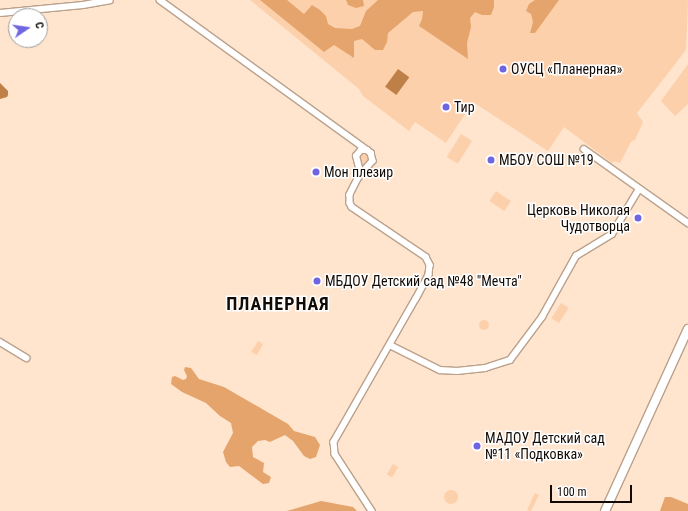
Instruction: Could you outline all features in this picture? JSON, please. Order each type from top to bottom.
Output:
[{"type":"main road","points":[[604,511],[688,329]]},
{"type":"street","points":[[0,13],[83,5],[110,0]]},
{"type":"street","points":[[160,0],[369,151],[373,158],[370,166],[359,177],[349,199],[352,207],[426,257],[430,265],[429,275],[334,442],[335,454],[372,511]]},
{"type":"street","points":[[357,142],[359,152],[356,156],[359,177]]},
{"type":"street","points":[[584,149],[688,223]]},
{"type":"street","points":[[359,152],[364,150],[369,151]]},
{"type":"street","points":[[357,164],[362,167],[370,166]]},
{"type":"street","points":[[390,345],[440,370],[457,371],[485,368],[510,360],[542,316],[576,256],[612,234],[639,189]]},
{"type":"street","points":[[0,342],[27,358]]},
{"type":"shaded area","name":"ОУСЦ «Планерная»","points":[[250,0],[688,0],[686,50],[637,113],[643,122],[635,140],[631,142],[620,163],[615,161],[612,163],[564,127],[548,151],[473,102],[446,143],[415,122],[409,131],[363,96],[359,89]]},
{"type":"shaded area","points":[[260,0],[287,0],[304,14],[312,5],[326,16],[328,24],[335,28],[352,29],[360,26],[366,11],[378,0],[494,0],[494,7],[491,15],[482,15],[475,12],[470,18],[471,27],[467,43],[468,59],[419,26],[423,11],[413,12],[388,33],[387,42],[383,50],[375,50],[362,39],[354,41],[354,58],[334,45],[324,52]]},
{"type":"shaded area","points":[[346,0],[363,0],[364,6],[356,8],[348,5]]},
{"type":"shaded area","points":[[535,0],[559,0],[535,33],[530,33],[533,22],[531,14],[526,11],[529,4]]},
{"type":"shaded area","points":[[688,64],[688,104],[675,116],[661,101]]},
{"type":"shaded area","points":[[398,69],[409,77],[396,95],[385,87]]},
{"type":"shaded area","points":[[0,83],[8,91],[8,95],[7,97],[0,99]]},
{"type":"shaded area","points":[[461,134],[472,141],[458,164],[447,157]]},
{"type":"shaded area","points":[[364,153],[368,155],[370,159],[368,163],[364,165],[360,163],[358,159],[360,155]]},
{"type":"shaded area","points":[[496,191],[511,201],[504,211],[489,201]]},
{"type":"shaded area","points":[[561,303],[569,308],[559,323],[551,318]]},
{"type":"shaded area","points":[[482,320],[486,320],[488,321],[488,329],[482,330],[479,327],[479,323]]},
{"type":"shaded area","points":[[258,341],[263,344],[257,355],[251,352]]},
{"type":"shaded area","points":[[185,367],[191,368],[199,379],[224,387],[288,424],[294,431],[315,437],[320,445],[316,457],[310,459],[304,456],[293,441],[285,435],[270,442],[265,440],[258,441],[252,447],[253,457],[264,463],[263,472],[271,477],[269,483],[263,484],[239,466],[230,467],[226,462],[223,452],[233,433],[231,423],[220,416],[206,403],[182,392],[171,384],[172,377],[175,376],[183,380],[186,379],[187,376],[184,370]]},
{"type":"shaded area","points":[[393,464],[398,467],[392,477],[387,474]]},
{"type":"shaded area","points":[[451,490],[456,492],[458,497],[456,502],[451,504],[446,502],[444,497],[446,492]]},
{"type":"shaded area","points":[[535,493],[539,495],[531,511],[527,510]]},
{"type":"shaded area","points":[[665,497],[671,497],[688,504],[688,511],[660,511]]},
{"type":"shaded area","points":[[321,501],[353,507],[357,511],[287,511]]},
{"type":"place","name":"ОУСЦ «Планерная»","points":[[503,69]]},
{"type":"place","name":"Тир","points":[[446,107]]},
{"type":"place","name":"МБОУ СОШ №19","points":[[491,160]]},
{"type":"place","name":"Мон плезир","points":[[316,172]]},
{"type":"place","name":"Церковь Николая Чудотворца","points":[[638,218]]},
{"type":"place","name":"МБДОУ Детский сад №48 \"Мечта\"","points":[[317,281]]},
{"type":"place","name":"МАДОУ Детский сад №11 «Подковка»","points":[[477,446]]},
{"type":"district","name":"ПЛАНЕРНАЯ","points":[[278,304]]}]
